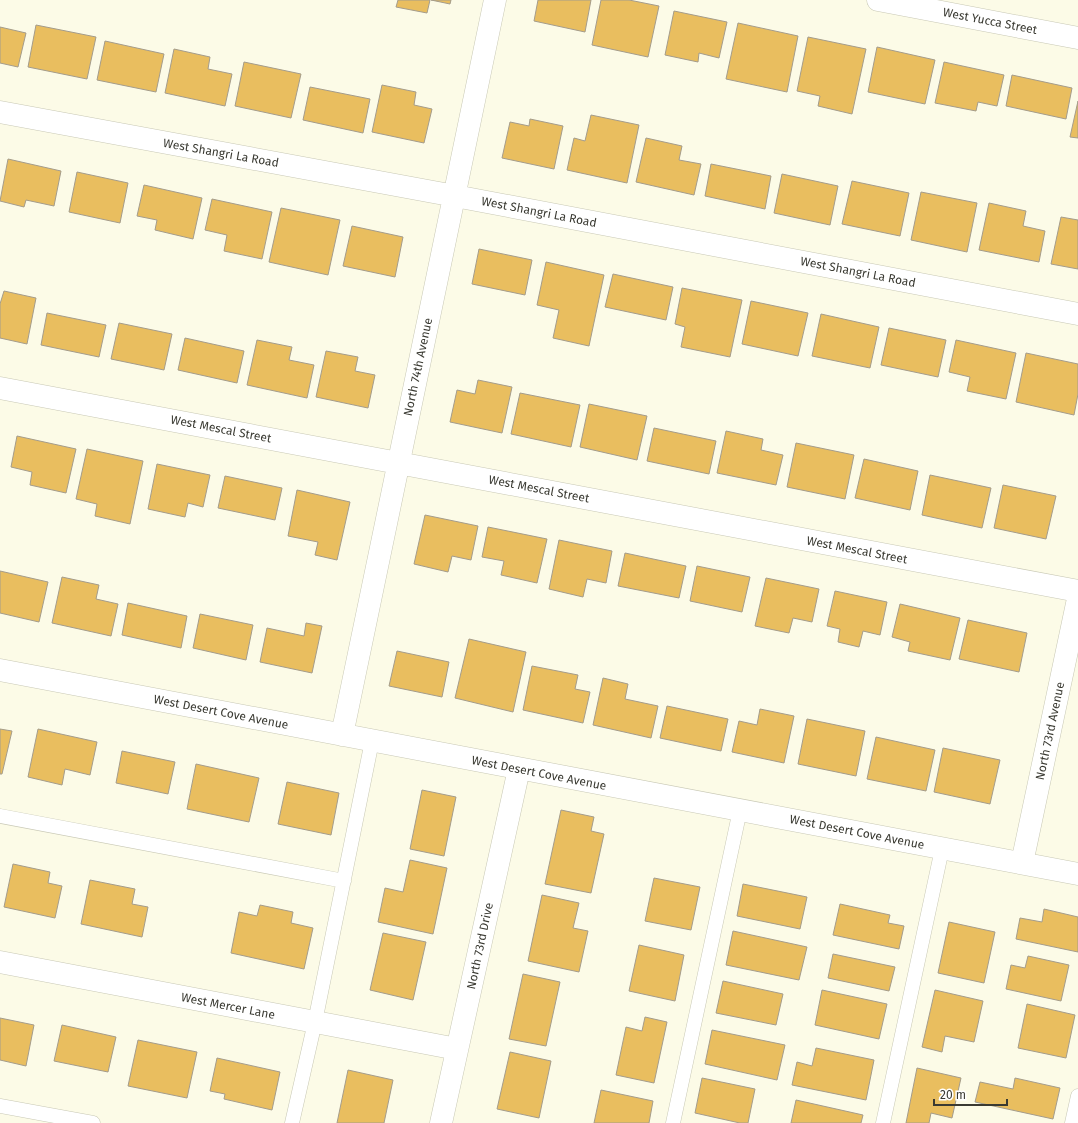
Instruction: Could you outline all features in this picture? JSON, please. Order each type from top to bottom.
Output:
[{"type":"street","name":"North 74th Avenue","points":[[342,735],[495,0]]},
{"type":"street","name":"West Yucca Street","points":[[878,0],[921,4],[1078,38]]},
{"type":"street","name":"West Shangri La Road","points":[[0,112],[455,196],[1078,314]]},
{"type":"street","name":"West Mescal Street","points":[[0,388],[1078,591]]},
{"type":"street","name":"North 73rd Avenue","points":[[1022,864],[1078,599]]},
{"type":"street","name":"West Desert Cove Avenue","points":[[0,670],[1078,874]]},
{"type":"street","name":"North 73rd Drive","points":[[441,1123],[519,769]]},
{"type":"street","name":"West Mercer Lane","points":[[0,962],[457,1049]]},
{"type":"lane","points":[[292,1123],[344,881],[372,741]]},
{"type":"lane","points":[[673,1123],[740,810]]},
{"type":"lane","points":[[0,816],[344,881]]},
{"type":"lane","points":[[883,1123],[942,848]]},
{"type":"lane","points":[[1072,1123],[1078,1096]]},
{"type":"lane","points":[[0,1106],[93,1123]]},
{"type":"building","points":[[398,0],[430,0],[427,13],[396,7]]},
{"type":"building","points":[[431,0],[451,0],[450,4]]},
{"type":"building","points":[[538,0],[591,0],[585,32],[534,21]]},
{"type":"building","points":[[601,0],[629,0],[659,6],[648,57],[592,45]]},
{"type":"building","points":[[674,11],[727,22],[719,58],[699,53],[698,62],[665,55]]},
{"type":"building","points":[[738,23],[798,36],[787,92],[726,79]]},
{"type":"building","points":[[36,25],[96,37],[87,79],[28,67]]},
{"type":"building","points":[[0,27],[26,33],[18,67],[0,63]]},
{"type":"building","points":[[808,37],[866,49],[852,114],[818,106],[820,96],[797,91]]},
{"type":"building","points":[[105,41],[164,54],[156,92],[97,80]]},
{"type":"building","points":[[877,47],[935,60],[925,104],[868,92]]},
{"type":"building","points":[[174,49],[210,57],[208,69],[232,74],[225,106],[165,93]]},
{"type":"building","points":[[244,62],[301,74],[291,118],[235,106]]},
{"type":"building","points":[[944,62],[1004,75],[997,106],[978,102],[976,111],[935,103]]},
{"type":"building","points":[[1012,75],[1072,88],[1066,119],[1006,106]]},
{"type":"building","points":[[382,85],[416,92],[414,105],[432,109],[424,143],[372,132]]},
{"type":"building","points":[[310,87],[370,99],[363,133],[303,120]]},
{"type":"building","points":[[1078,101],[1078,138],[1070,137]]},
{"type":"building","points":[[591,115],[639,125],[627,183],[567,170],[574,138],[585,141]]},
{"type":"building","points":[[530,119],[563,126],[554,169],[502,158],[510,122],[529,126]]},
{"type":"building","points":[[646,138],[682,146],[679,160],[701,164],[694,195],[636,182]]},
{"type":"building","points":[[8,159],[61,171],[54,206],[26,200],[24,207],[0,201]]},
{"type":"building","points":[[711,164],[771,176],[765,209],[705,196]]},
{"type":"building","points":[[77,172],[128,183],[120,223],[69,212]]},
{"type":"building","points":[[782,174],[838,186],[830,225],[774,213]]},
{"type":"building","points":[[852,181],[909,193],[900,236],[842,224]]},
{"type":"building","points":[[144,185],[202,198],[193,239],[155,230],[157,220],[137,216]]},
{"type":"building","points":[[921,192],[977,203],[967,252],[911,240]]},
{"type":"building","points":[[212,199],[272,212],[262,259],[224,251],[227,235],[205,230]]},
{"type":"building","points":[[989,203],[1026,211],[1023,226],[1045,231],[1039,262],[979,250]]},
{"type":"building","points":[[281,208],[340,220],[328,275],[269,262]]},
{"type":"building","points":[[1061,217],[1078,220],[1078,269],[1051,264]]},
{"type":"building","points":[[352,226],[403,237],[395,277],[343,266]]},
{"type":"building","points":[[479,249],[532,260],[525,295],[472,284]]},
{"type":"building","points":[[546,262],[604,275],[589,346],[553,338],[559,310],[537,305]]},
{"type":"building","points":[[613,274],[673,287],[666,320],[605,307]]},
{"type":"building","points":[[682,288],[742,300],[730,357],[681,347],[685,327],[675,324]]},
{"type":"building","points":[[4,291],[36,298],[27,344],[0,338],[0,304]]},
{"type":"building","points":[[751,301],[808,313],[798,356],[742,344]]},
{"type":"building","points":[[47,313],[106,325],[99,357],[41,345]]},
{"type":"building","points":[[821,314],[879,327],[870,368],[812,356]]},
{"type":"building","points":[[119,323],[172,334],[164,370],[111,359]]},
{"type":"building","points":[[889,328],[946,340],[938,377],[881,365]]},
{"type":"building","points":[[185,338],[244,351],[237,383],[178,370]]},
{"type":"building","points":[[257,340],[292,347],[289,360],[314,365],[307,398],[247,385]]},
{"type":"building","points":[[956,340],[1016,353],[1006,399],[967,391],[970,377],[949,372]]},
{"type":"building","points":[[326,351],[358,357],[355,371],[375,375],[368,408],[316,397]]},
{"type":"building","points":[[1026,353],[1078,364],[1078,394],[1074,415],[1016,402]]},
{"type":"building","points":[[478,380],[512,387],[502,433],[450,422],[457,390],[475,394]]},
{"type":"building","points":[[520,393],[580,405],[571,447],[511,434]]},
{"type":"building","points":[[589,404],[647,416],[637,460],[580,447]]},
{"type":"building","points":[[654,428],[716,441],[709,474],[647,461]]},
{"type":"building","points":[[726,431],[763,439],[761,450],[783,455],[776,485],[717,473]]},
{"type":"building","points":[[17,436],[76,449],[66,493],[30,485],[32,472],[11,467]]},
{"type":"building","points":[[796,443],[854,455],[845,499],[787,487]]},
{"type":"building","points":[[87,449],[143,461],[130,524],[95,516],[97,504],[76,499]]},
{"type":"building","points":[[864,459],[918,471],[910,510],[855,498]]},
{"type":"building","points":[[157,464],[210,475],[203,507],[188,503],[185,517],[148,509]]},
{"type":"building","points":[[930,475],[991,488],[982,528],[922,515]]},
{"type":"building","points":[[225,476],[282,488],[275,520],[218,508]]},
{"type":"building","points":[[1003,485],[1056,496],[1046,539],[994,528]]},
{"type":"building","points":[[297,490],[350,502],[337,560],[315,555],[318,542],[288,536]]},
{"type":"building","points":[[425,515],[478,526],[471,560],[452,556],[448,572],[414,564]]},
{"type":"building","points":[[488,527],[547,539],[537,583],[501,575],[504,561],[482,557]]},
{"type":"building","points":[[559,540],[612,551],[606,583],[587,579],[583,597],[549,589]]},
{"type":"building","points":[[625,553],[686,566],[679,598],[618,586]]},
{"type":"building","points":[[697,566],[750,577],[742,612],[690,601]]},
{"type":"building","points":[[0,571],[48,582],[39,622],[0,613]]},
{"type":"building","points":[[62,577],[99,585],[96,599],[118,604],[111,636],[52,623]]},
{"type":"building","points":[[766,578],[819,589],[812,622],[793,618],[789,633],[755,626]]},
{"type":"building","points":[[835,591],[887,602],[880,635],[863,631],[859,647],[838,642],[840,629],[827,626]]},
{"type":"building","points":[[128,603],[187,616],[181,648],[122,635]]},
{"type":"building","points":[[900,604],[960,618],[950,660],[908,651],[910,642],[892,637]]},
{"type":"building","points":[[200,614],[253,625],[246,660],[193,648]]},
{"type":"building","points":[[968,620],[1027,633],[1019,672],[959,659]]},
{"type":"building","points":[[306,623],[322,626],[312,673],[260,662],[267,628],[304,636]]},
{"type":"building","points":[[469,639],[526,652],[513,712],[455,698]]},
{"type":"building","points":[[397,651],[449,662],[442,697],[389,686]]},
{"type":"building","points":[[532,666],[578,675],[575,689],[590,692],[583,723],[523,710]]},
{"type":"building","points":[[603,678],[628,684],[625,699],[658,706],[651,738],[593,725]]},
{"type":"building","points":[[667,706],[728,719],[721,751],[660,738]]},
{"type":"building","points":[[760,709],[794,716],[784,763],[732,752],[739,721],[757,725]]},
{"type":"building","points":[[807,719],[865,731],[856,776],[798,764]]},
{"type":"building","points":[[0,729],[12,731],[2,774],[0,774]]},
{"type":"building","points":[[38,729],[97,742],[90,775],[65,769],[62,785],[28,777]]},
{"type":"building","points":[[876,737],[935,750],[926,791],[867,779]]},
{"type":"building","points":[[943,748],[1000,760],[990,804],[934,792]]},
{"type":"building","points":[[122,751],[175,762],[168,794],[116,783]]},
{"type":"building","points":[[196,764],[259,778],[249,822],[187,809]]},
{"type":"building","points":[[287,782],[339,793],[331,835],[278,824]]},
{"type":"building","points":[[422,790],[456,797],[444,856],[410,849]]},
{"type":"building","points":[[561,810],[594,817],[591,831],[604,834],[591,893],[545,884]]},
{"type":"building","points":[[410,860],[447,868],[433,934],[378,922],[385,888],[403,892]]},
{"type":"building","points":[[13,864],[50,872],[48,883],[62,886],[55,918],[4,907]]},
{"type":"building","points":[[654,878],[700,887],[691,930],[645,921]]},
{"type":"building","points":[[90,880],[135,889],[132,904],[148,907],[142,937],[81,924]]},
{"type":"building","points":[[743,884],[807,897],[800,929],[737,916]]},
{"type":"building","points":[[542,895],[579,903],[573,928],[588,931],[579,972],[528,961]]},
{"type":"building","points":[[840,904],[890,915],[888,923],[904,926],[899,949],[833,935]]},
{"type":"building","points":[[260,905],[293,912],[291,923],[313,928],[304,969],[231,953],[239,912],[257,916]]},
{"type":"building","points":[[1044,909],[1078,917],[1078,952],[1016,939],[1020,918],[1042,922]]},
{"type":"building","points":[[949,922],[995,932],[984,983],[938,973]]},
{"type":"building","points":[[733,931],[807,947],[799,980],[726,965]]},
{"type":"building","points":[[383,933],[426,942],[413,1000],[370,990]]},
{"type":"building","points":[[639,945],[684,955],[675,1001],[629,991]]},
{"type":"building","points":[[833,954],[895,967],[889,991],[828,978]]},
{"type":"building","points":[[1028,956],[1069,965],[1061,1001],[1006,989],[1011,965],[1025,968]]},
{"type":"building","points":[[523,974],[560,982],[546,1046],[509,1039]]},
{"type":"building","points":[[723,981],[783,994],[776,1025],[716,1013]]},
{"type":"building","points":[[822,990],[887,1004],[879,1039],[815,1025]]},
{"type":"building","points":[[935,990],[983,1001],[974,1042],[945,1036],[942,1052],[922,1047]]},
{"type":"building","points":[[1027,1004],[1075,1015],[1066,1058],[1018,1048]]},
{"type":"building","points":[[645,1017],[667,1022],[654,1083],[616,1075],[626,1027],[642,1031]]},
{"type":"building","points":[[0,1018],[34,1025],[26,1066],[0,1060]]},
{"type":"building","points":[[62,1025],[116,1037],[108,1072],[54,1061]]},
{"type":"building","points":[[712,1030],[785,1045],[777,1080],[705,1064]]},
{"type":"building","points":[[138,1040],[197,1052],[187,1098],[128,1086]]},
{"type":"building","points":[[816,1048],[874,1060],[866,1100],[792,1085],[797,1062],[812,1066]]},
{"type":"building","points":[[510,1052],[551,1061],[539,1118],[497,1109]]},
{"type":"building","points":[[217,1058],[280,1072],[272,1110],[224,1099],[225,1094],[210,1091]]},
{"type":"building","points":[[917,1068],[961,1078],[952,1118],[931,1113],[929,1123],[906,1123]]},
{"type":"building","points":[[348,1070],[393,1080],[384,1123],[337,1123]]},
{"type":"building","points":[[702,1078],[755,1089],[748,1123],[740,1123],[695,1113]]},
{"type":"building","points":[[1015,1078],[1060,1088],[1053,1119],[975,1102],[980,1082],[1013,1089]]},
{"type":"building","points":[[601,1090],[653,1101],[649,1123],[594,1123]]},
{"type":"building","points":[[796,1100],[863,1115],[861,1123],[791,1123]]}]
